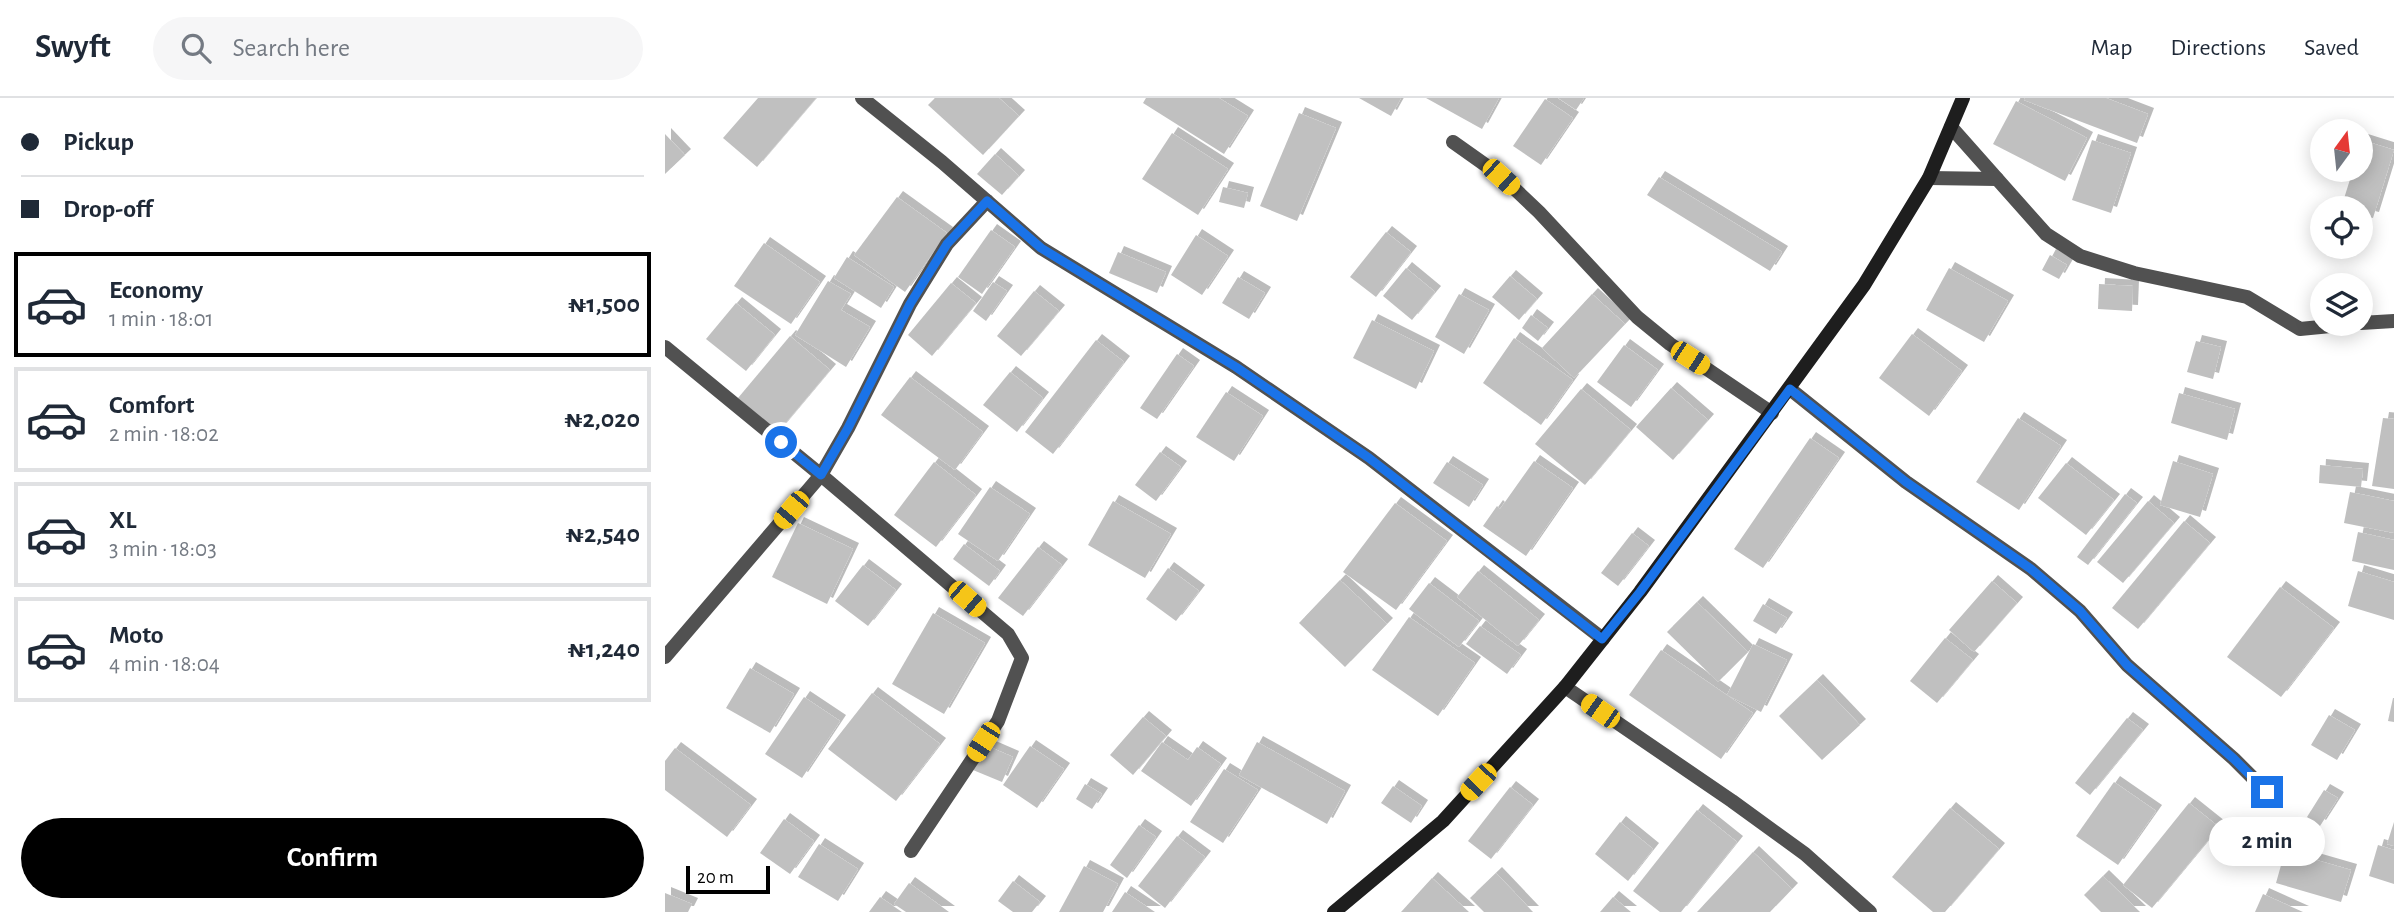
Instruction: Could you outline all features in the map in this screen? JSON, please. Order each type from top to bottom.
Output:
[{"type":"street","points":[[862,98],[1041,248],[1236,367],[1369,458],[1602,639]]},
{"type":"street","points":[[1334,912],[1443,821],[1565,687],[1640,592],[1864,285],[1929,178],[1963,98]]},
{"type":"street","points":[[1951,127],[2046,234],[2080,256],[2134,273],[2247,297],[2301,329],[2310,328]]},
{"type":"street","points":[[1453,142],[1501,177],[1539,212],[1637,317],[1670,344],[1772,413]]},
{"type":"street","points":[[1929,178],[1997,179]]},
{"type":"street","points":[[665,657],[821,475],[848,428],[910,304],[947,244],[987,201]]},
{"type":"street","points":[[2373,322],[2394,321]]},
{"type":"street","points":[[665,347],[1008,634],[1022,658],[998,720],[911,851]]},
{"type":"street","points":[[1790,389],[1906,482],[2031,569],[2080,611],[2127,665],[2234,759],[2267,792]]},
{"type":"street","points":[[1565,687],[1805,854],[1870,912]]},
{"type":"building","points":[[758,98],[816,98],[757,167],[723,138]]},
{"type":"building","points":[[935,98],[999,98],[1019,116],[983,155],[928,105]]},
{"type":"building","points":[[1146,98],[1219,98],[1248,116],[1224,154],[1143,103]]},
{"type":"building","points":[[1359,98],[1401,98],[1391,116]]},
{"type":"building","points":[[1426,98],[1499,98],[1482,129]]},
{"type":"building","points":[[1558,98],[1584,98],[1576,110]]},
{"type":"building","points":[[2106,98],[2148,114],[2137,143],[2024,100]]},
{"type":"building","points":[[1545,99],[1573,118],[1541,165],[1513,146]]},
{"type":"building","points":[[2016,101],[2087,138],[2065,181],[1993,144]]},
{"type":"building","points":[[1299,113],[1336,128],[1297,221],[1260,206]]},
{"type":"building","points":[[1172,133],[1228,169],[1198,215],[1142,179]]},
{"type":"building","points":[[665,134],[685,155],[665,174]]},
{"type":"building","points":[[2092,140],[2131,153],[2111,213],[2072,200]]},
{"type":"building","points":[[2373,143],[2394,150],[2373,218],[2373,196],[2345,196],[2349,182],[2373,182]]},
{"type":"building","points":[[995,154],[1019,176],[1002,195],[977,174]]},
{"type":"building","points":[[1659,177],[1782,252],[1770,271],[1647,195]]},
{"type":"building","points":[[1223,187],[1248,193],[1244,208],[1219,202]]},
{"type":"building","points":[[897,197],[947,233],[905,292],[854,255]]},
{"type":"building","points":[[991,230],[1015,247],[982,294],[958,277]]},
{"type":"building","points":[[1386,232],[1411,252],[1376,297],[1350,277]]},
{"type":"building","points":[[1196,235],[1228,256],[1202,295],[1171,275]]},
{"type":"building","points":[[764,243],[820,282],[791,324],[734,286]]},
{"type":"building","points":[[1118,252],[1166,272],[1157,293],[1109,273]]},
{"type":"building","points":[[2050,255],[2067,265],[2059,279],[2042,270]]},
{"type":"building","points":[[847,257],[894,287],[881,308],[834,278]]},
{"type":"building","points":[[1406,268],[1435,292],[1412,320],[1383,296]]},
{"type":"building","points":[[1949,268],[2008,301],[1984,342],[1926,310]]},
{"type":"building","points":[[1510,276],[1537,299],[1519,320],[1492,297]]},
{"type":"building","points":[[1238,277],[1265,293],[1249,319],[1222,303]]},
{"type":"building","points":[[828,281],[851,294],[841,310],[870,327],[846,367],[795,335]]},
{"type":"building","points":[[993,282],[1007,291],[986,321],[973,311]]},
{"type":"building","points":[[951,283],[976,303],[932,356],[908,335]]},
{"type":"building","points":[[2099,284],[2133,286],[2132,311],[2098,309]]},
{"type":"building","points":[[1034,291],[1059,311],[1021,356],[997,336]]},
{"type":"building","points":[[1459,294],[1489,310],[1464,354],[1435,337]]},
{"type":"building","points":[[1592,294],[1625,324],[1574,378],[1542,348]]},
{"type":"building","points":[[736,303],[775,335],[746,371],[706,339]]},
{"type":"building","points":[[1531,315],[1548,328],[1538,341],[1522,328]]},
{"type":"building","points":[[1372,320],[1434,351],[1416,389],[1353,358]]},
{"type":"building","points":[[1912,334],[1962,371],[1929,416],[1879,378]]},
{"type":"building","points":[[790,336],[830,370],[778,432],[738,398]]},
{"type":"building","points":[[1514,338],[1573,380],[1541,425],[1483,383]]},
{"type":"building","points":[[1096,340],[1124,362],[1053,454],[1025,432]]},
{"type":"building","points":[[2196,341],[2221,347],[2213,379],[2187,372]]},
{"type":"building","points":[[1624,345],[1658,370],[1631,407],[1597,382]]},
{"type":"building","points":[[1177,354],[1194,366],[1157,419],[1140,408]]},
{"type":"building","points":[[1010,372],[1043,398],[1017,432],[983,405]]},
{"type":"building","points":[[910,377],[983,432],[955,470],[881,415]]},
{"type":"building","points":[[1671,388],[1708,420],[1673,460],[1636,427]]},
{"type":"building","points":[[1581,389],[1631,430],[1585,485],[1535,444]]},
{"type":"building","points":[[1226,392],[1263,416],[1234,461],[1196,437]]},
{"type":"building","points":[[2179,393],[2235,409],[2227,440],[2171,423]]},
{"type":"building","points":[[2018,418],[2061,446],[2019,510],[1976,482]]},
{"type":"building","points":[[2383,418],[2394,419],[2394,489],[2372,486]]},
{"type":"building","points":[[1810,438],[1839,458],[1763,568],[1734,549]]},
{"type":"building","points":[[1160,452],[1181,467],[1156,501],[1135,485]]},
{"type":"building","points":[[1534,461],[1573,488],[1526,556],[1483,526],[1497,506],[1500,509]]},
{"type":"building","points":[[2173,461],[2213,474],[2200,517],[2160,505]]},
{"type":"building","points":[[934,462],[976,495],[936,547],[894,515]]},
{"type":"building","points":[[1447,462],[1483,485],[1469,507],[1433,483]]},
{"type":"building","points":[[2066,463],[2114,500],[2086,535],[2038,498]]},
{"type":"building","points":[[2320,465],[2363,469],[2361,487],[2319,483]]},
{"type":"building","points":[[990,487],[1030,514],[998,561],[958,534]]},
{"type":"building","points":[[2350,492],[2394,501],[2394,533],[2344,523]]},
{"type":"building","points":[[2125,494],[2137,503],[2088,565],[2077,557]]},
{"type":"building","points":[[1113,501],[1171,534],[1145,578],[1088,545]]},
{"type":"building","points":[[2148,501],[2174,523],[2123,583],[2097,562]]},
{"type":"building","points":[[1395,503],[1447,541],[1396,610],[1343,572]]},
{"type":"building","points":[[2184,521],[2210,543],[2138,629],[2112,608]]},
{"type":"building","points":[[798,523],[853,549],[827,604],[772,577]]},
{"type":"building","points":[[2358,532],[2394,540],[2394,570],[2352,561]]},
{"type":"building","points":[[1632,533],[1649,546],[1618,586],[1601,573]]},
{"type":"building","points":[[964,544],[1000,571],[989,586],[953,559]]},
{"type":"building","points":[[1038,547],[1062,565],[1023,616],[998,598]]},
{"type":"building","points":[[863,565],[896,590],[868,626],[835,601]]},
{"type":"building","points":[[1168,568],[1199,591],[1176,621],[1146,599]]},
{"type":"building","points":[[1478,571],[1539,620],[1518,646],[1457,597]]},
{"type":"building","points":[[2358,571],[2394,582],[2394,620],[2348,606]]},
{"type":"building","points":[[1340,580],[1387,624],[1345,667],[1299,623]]},
{"type":"building","points":[[1992,581],[2017,603],[1974,652],[1949,630]]},
{"type":"building","points":[[1429,583],[1479,621],[1459,647],[1409,609]]},
{"type":"building","points":[[2280,587],[2334,628],[2281,697],[2227,657]]},
{"type":"building","points":[[1697,602],[1748,652],[1718,682],[1667,632]]},
{"type":"building","points":[[1763,604],[1787,618],[1776,634],[1753,621]]},
{"type":"building","points":[[933,613],[985,643],[944,714],[892,684]]},
{"type":"building","points":[[1409,617],[1475,663],[1438,716],[1372,670]]},
{"type":"building","points":[[1480,626],[1521,655],[1507,674],[1466,644]]},
{"type":"building","points":[[1945,638],[1973,660],[1937,703],[1910,681]]},
{"type":"building","points":[[1753,644],[1787,660],[1761,712],[1727,695]]},
{"type":"building","points":[[1661,650],[1753,713],[1721,759],[1629,695]]},
{"type":"building","points":[[750,668],[794,694],[770,733],[726,708]]},
{"type":"building","points":[[1817,680],[1860,725],[1822,760],[1779,716]]},
{"type":"building","points":[[872,693],[940,744],[896,801],[828,749]]},
{"type":"building","points":[[804,697],[840,721],[802,778],[765,754]]},
{"type":"building","points":[[2394,698],[2394,722],[2388,721]]},
{"type":"building","points":[[2329,715],[2355,730],[2337,760],[2311,745]]},
{"type":"building","points":[[1143,717],[1166,736],[1133,775],[1110,755]]},
{"type":"building","points":[[2127,718],[2143,730],[2090,795],[2075,783]]},
{"type":"building","points":[[1162,742],[1188,760],[1197,747],[1221,764],[1191,806],[1141,771]]},
{"type":"building","points":[[1257,742],[1345,791],[1327,824],[1239,775]]},
{"type":"building","points":[[983,744],[1013,757],[1002,782],[973,770]]},
{"type":"building","points":[[1030,746],[1064,769],[1037,808],[1003,785]]},
{"type":"building","points":[[675,748],[751,805],[727,837],[665,790],[665,761]]},
{"type":"building","points":[[1224,769],[1258,790],[1223,843],[1190,822]]},
{"type":"building","points":[[2114,782],[2156,811],[2118,865],[2076,836]]},
{"type":"building","points":[[1085,784],[1102,794],[1092,809],[1076,799]]},
{"type":"building","points":[[1393,786],[1422,806],[1411,823],[1381,803]]},
{"type":"building","points":[[1510,787],[1533,805],[1491,859],[1468,841]]},
{"type":"building","points":[[2324,790],[2338,798],[2320,826],[2307,817]]},
{"type":"building","points":[[2189,803],[2219,827],[2152,908],[2123,885]]},
{"type":"building","points":[[1950,808],[1999,849],[1945,912],[1933,912],[1892,877]]},
{"type":"building","points":[[1697,810],[1737,842],[1681,912],[1660,912],[1633,891]]},
{"type":"building","points":[[784,819],[814,841],[790,874],[760,853]]},
{"type":"building","points":[[1620,822],[1653,849],[1628,881],[1595,854]]},
{"type":"building","points":[[2394,822],[2394,846],[2387,844]]},
{"type":"building","points":[[1139,825],[1156,837],[1127,878],[1110,865]]},
{"type":"building","points":[[1177,836],[1205,857],[1165,908],[1138,886]]},
{"type":"building","points":[[819,844],[858,869],[838,901],[798,877]]},
{"type":"building","points":[[2378,845],[2394,850],[2394,884],[2369,876]]},
{"type":"building","points":[[2285,851],[2351,870],[2341,902],[2276,883]]},
{"type":"building","points":[[1753,852],[1792,889],[1770,912],[1697,912]]},
{"type":"building","points":[[1084,866],[1118,884],[1103,912],[1059,912]]},
{"type":"building","points":[[1496,873],[1533,912],[1484,912],[1470,898]]},
{"type":"building","points":[[2103,876],[2140,912],[2101,912],[2084,895]]},
{"type":"building","points":[[1432,878],[1469,912],[1401,912]]},
{"type":"building","points":[[1013,881],[1040,902],[1032,912],[1013,912],[998,901]]},
{"type":"building","points":[[909,883],[949,912],[906,912],[894,904]]},
{"type":"building","points":[[1125,892],[1155,912],[1112,912]]},
{"type":"building","points":[[665,893],[692,904],[688,912],[665,912]]},
{"type":"building","points":[[2263,894],[2303,912],[2255,912]]},
{"type":"building","points":[[880,897],[902,912],[869,912]]},
{"type":"building","points":[[1613,897],[1631,912],[1600,912]]},
{"type":"route","points":[[781,442],[821,475],[848,428],[910,304],[947,244],[987,201],[1041,248],[1236,367],[1369,458],[1602,639],[1640,592],[1790,389],[1906,482],[2031,569],[2080,611],[2127,665],[2234,759],[2267,792]]}]
